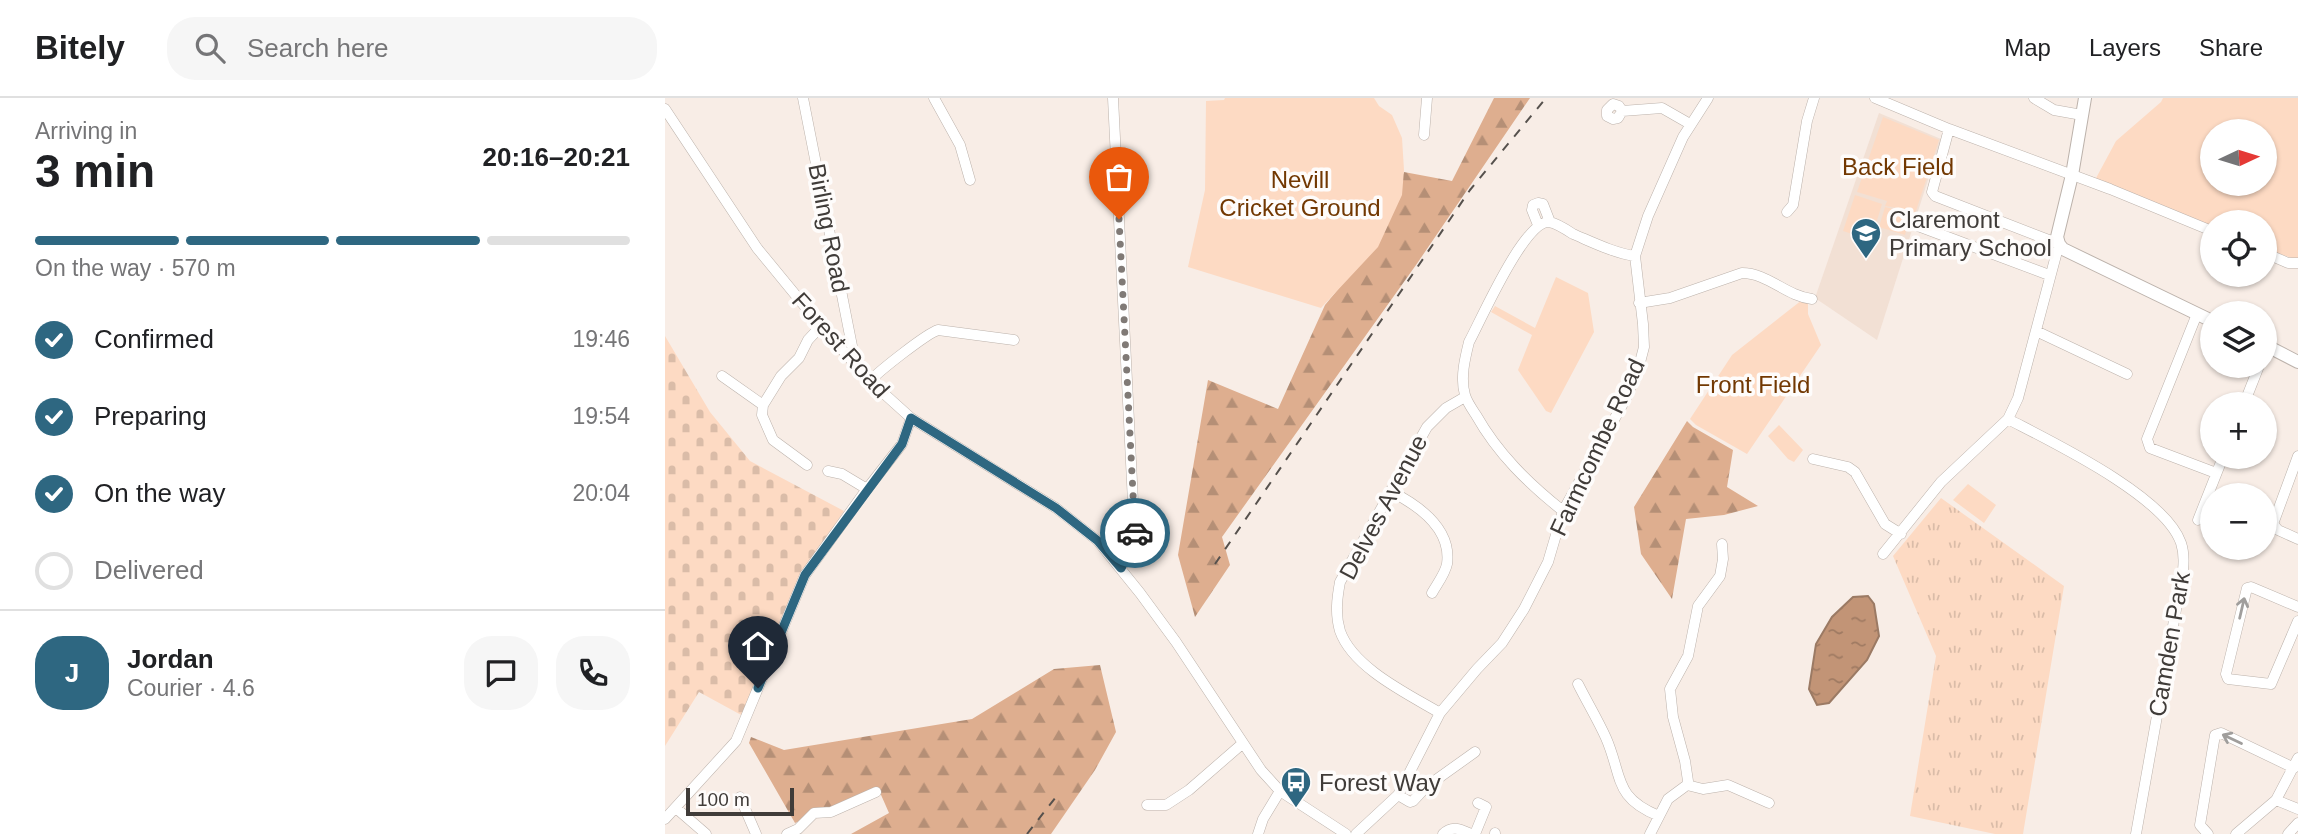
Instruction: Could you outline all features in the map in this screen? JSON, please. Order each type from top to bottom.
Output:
[{"type":"main road","points":[[2085,98],[2072,175],[2057,237],[2059,244],[2063,249],[2200,315]]},
{"type":"main road","points":[[2277,353],[2298,362]]},
{"type":"street","name":"Birling Road","points":[[803,98],[853,351],[851,358]]},
{"type":"street","points":[[934,98],[960,145],[969,180]]},
{"type":"street","points":[[1113,98],[1135,543],[1121,568]]},
{"type":"street","points":[[1424,135],[1427,98]]},
{"type":"street","name":"Farmcombe Road","points":[[1356,834],[1398,795],[1440,713],[1477,668],[1503,643],[1548,562],[1563,512],[1625,400],[1638,370],[1644,346],[1635,256],[1657,193],[1690,124],[1708,98]]},
{"type":"street","points":[[1787,212],[1793,205],[1807,121],[1814,98]]},
{"type":"street","points":[[1875,98],[2200,226]]},
{"type":"street","points":[[2034,98],[2054,110],[2082,114]]},
{"type":"street","points":[[1622,111],[1662,108],[1690,124]]},
{"type":"street","name":"Forest Road","points":[[665,109],[743,229],[821,326],[870,381],[911,418],[1056,508],[1098,541],[1176,642],[1261,770],[1280,791],[1346,834]]},
{"type":"street","points":[[1883,554],[1941,482],[2008,419],[2018,398],[2059,244],[1935,196],[1932,192],[1949,129]]},
{"type":"street","points":[[1538,225],[1532,210],[1533,205],[1538,203],[1543,204],[1550,222]]},
{"type":"street","points":[[1563,512],[1511,466],[1486,434],[1465,397],[1464,369],[1469,342],[1516,253],[1538,225],[1550,222],[1591,242],[1635,256]]},
{"type":"street","points":[[1918,226],[2049,275]]},
{"type":"street","points":[[2277,258],[2288,263],[2298,263]]},
{"type":"street","points":[[1639,303],[1670,298],[1742,273],[1755,273],[1800,298],[1812,299]]},
{"type":"street","points":[[2197,314],[2147,439],[2150,447],[2216,473]]},
{"type":"street","points":[[807,465],[773,440],[762,415],[763,405],[781,376],[799,358],[808,340],[821,326]]},
{"type":"street","points":[[870,381],[880,370],[931,332],[938,330],[1014,340]]},
{"type":"street","points":[[2036,331],[2127,374]]},
{"type":"street","points":[[722,376],[763,405]]},
{"type":"street","name":"Delves Avenue","points":[[1440,713],[1364,664],[1340,631],[1336,611],[1340,582],[1427,426],[1446,408],[1465,397]]},
{"type":"street","points":[[665,819],[736,741],[805,575],[902,444],[911,418]]},
{"type":"street","name":"Camden Park","points":[[2008,419],[2081,457],[2115,479],[2153,507],[2172,527],[2181,543],[2183,570],[2136,834]]},
{"type":"street","points":[[2298,456],[2273,524],[2298,539]]},
{"type":"street","points":[[1813,458],[1848,467],[1855,472],[1869,498],[1873,516],[1901,534]]},
{"type":"street","points":[[2198,520],[2218,469]]},
{"type":"street","points":[[828,471],[842,474],[867,489]]},
{"type":"street","points":[[1390,491],[1411,502],[1440,529],[1447,546],[1447,566],[1432,593]]},
{"type":"street","points":[[1650,834],[1668,799],[1686,785],[1687,771],[1673,717],[1670,689],[1688,656],[1698,606],[1720,576],[1726,550]]},
{"type":"street","points":[[2298,607],[2251,587],[2247,588],[2226,674],[2228,679],[2271,684],[2298,621]]},
{"type":"street","points":[[1578,684],[1605,736],[1620,786],[1635,802],[1659,816]]},
{"type":"street","points":[[2208,834],[2200,825],[2215,735],[2221,733],[2296,763],[2276,800],[2236,834]]},
{"type":"street","points":[[1147,805],[1166,805],[1189,790],[1243,744]]},
{"type":"street","points":[[1398,795],[1413,802],[1426,787],[1475,752]]},
{"type":"street","points":[[1686,785],[1703,789],[1728,785],[1761,804]]},
{"type":"street","points":[[1258,834],[1263,819],[1280,791]]},
{"type":"street","points":[[786,834],[798,829],[814,813],[833,816],[876,792]]},
{"type":"street","points":[[740,797],[756,834]]},
{"type":"street","points":[[2276,800],[2298,809]]},
{"type":"street","points":[[1443,834],[1451,828],[1458,828],[1473,834],[1486,807],[1478,803]]},
{"type":"street","points":[[676,808],[706,834]]},
{"type":"street","points":[[2288,834],[2298,823]]},
{"type":"shaded area","name":"Claremont Primary School","points":[[1879,113],[1941,139],[1877,340],[1815,298]]},
{"type":"green space","name":"Nevill Cricket Ground","points":[[1225,98],[1374,98],[1379,106],[1392,115],[1402,138],[1402,195],[1378,247],[1321,308],[1188,267],[1205,190],[1206,101]]},
{"type":"green space","points":[[1494,98],[1530,98],[1416,265],[1222,537],[1230,565],[1195,617],[1178,555],[1208,380],[1278,409],[1325,305],[1374,246],[1404,172],[1452,181]]},
{"type":"green space","points":[[2163,98],[2298,98],[2298,260],[2277,253],[2277,210],[2200,210],[2200,223],[2095,180],[2116,141]]},
{"type":"green space","name":"Back Field","points":[[1883,117],[1939,140],[1916,211],[1911,215],[1905,215],[1903,209],[1885,206],[1887,201],[1857,192]]},
{"type":"green space","points":[[1855,195],[1882,204],[1871,240],[1843,231]]},
{"type":"green space","points":[[1885,207],[1902,211],[1903,216],[1909,217],[1905,235],[1879,227]]},
{"type":"green space","points":[[1556,277],[1588,293],[1594,332],[1551,413],[1546,411],[1518,370],[1532,335],[1491,312],[1495,306],[1535,328]]},
{"type":"green space","name":"Front Field","points":[[1802,300],[1808,302],[1808,314],[1821,345],[1747,454],[1696,425],[1690,419],[1732,355]]},
{"type":"green space","points":[[665,336],[710,412],[750,461],[844,511],[806,568],[743,716],[699,692],[665,746]]},
{"type":"green space","points":[[1687,421],[1733,450],[1727,487],[1758,506],[1724,515],[1686,519],[1672,599],[1641,554],[1634,507]]},
{"type":"green space","points":[[1779,425],[1803,450],[1794,462],[1788,459],[1768,436]]},
{"type":"green space","points":[[1968,484],[1996,505],[1984,523],[1953,500]]},
{"type":"green space","points":[[1941,498],[2064,586],[2023,834],[1995,834],[1910,816],[1936,656],[1893,556]]},
{"type":"green space","points":[[1100,665],[1116,732],[1095,770],[1051,834],[851,834],[889,813],[878,788],[795,823],[749,743],[751,737],[784,750],[972,719],[1054,669]]},
{"type":"water","points":[[1868,596],[1874,604],[1879,636],[1867,660],[1829,703],[1817,705],[1809,689],[1816,644],[1832,617],[1853,597]]},
{"type":"railway","points":[[1215,564],[1470,190],[1546,98]]},
{"type":"railway","points":[[1027,834],[1059,793]]},
{"type":"way so far","points":[[1119,219],[1135,533]]},
{"type":"place","name":"Claremont Primary School","points":[[1866,260]]},
{"type":"place","name":"Forest Way","points":[[1296,809]]},
{"type":"route","points":[[758,688],[805,575],[902,444],[911,418],[1056,508],[1098,541],[1121,568],[1135,543],[1135,533]]}]
